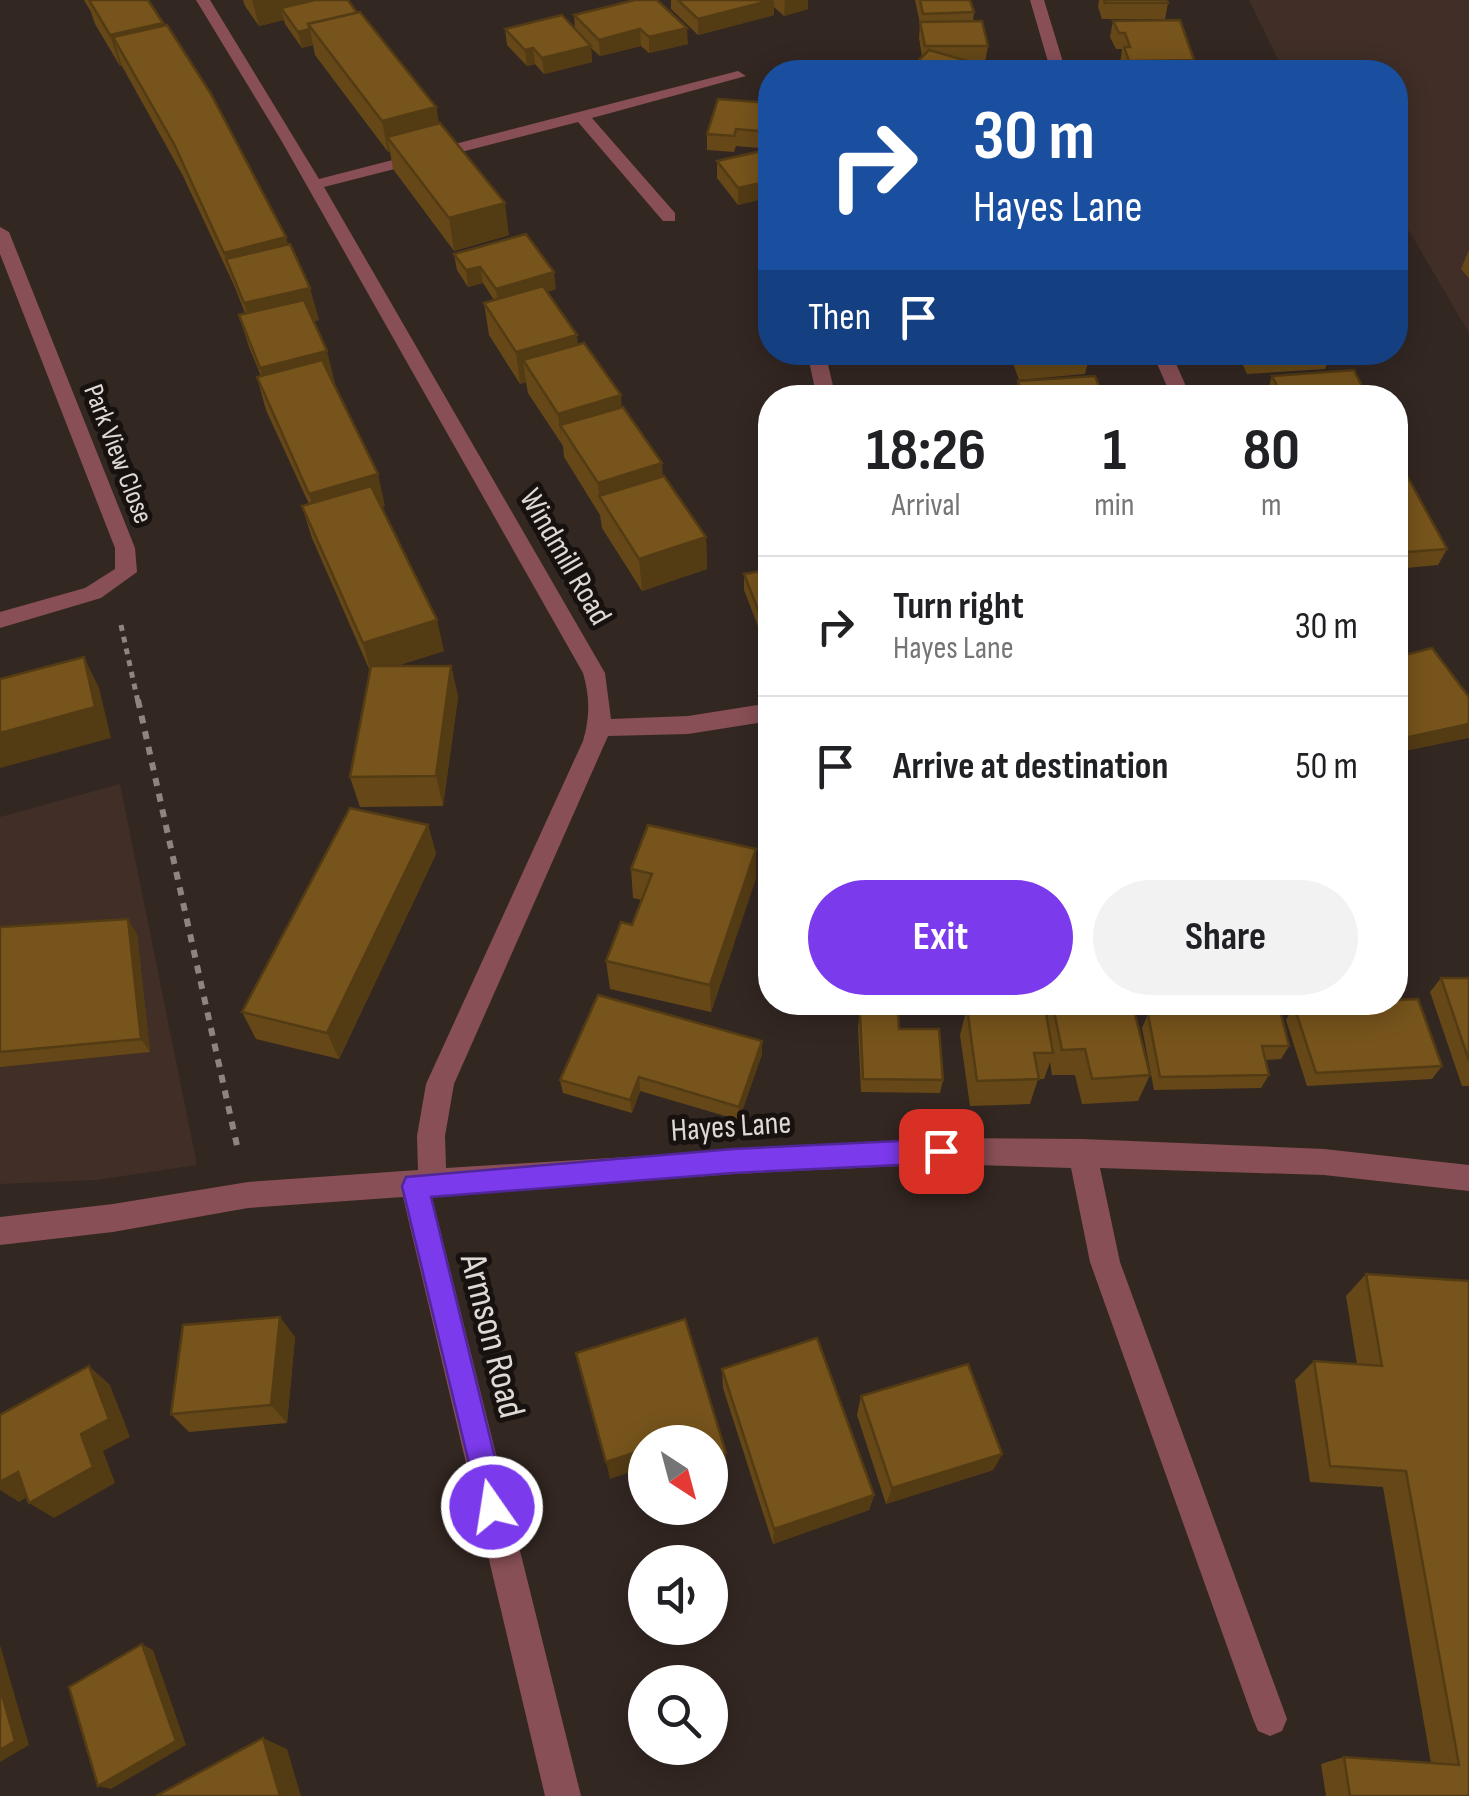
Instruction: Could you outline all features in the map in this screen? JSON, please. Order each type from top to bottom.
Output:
[{"type":"street","name":"Windmill Road","points":[[203,0],[314,185],[594,674],[602,696],[599,728],[440,1084],[424,1185]]},
{"type":"street","points":[[1036,0],[1055,60]]},
{"type":"street","points":[[314,185],[738,76]]},
{"type":"street","points":[[582,116],[668,217]]},
{"type":"street","name":"Park View Close","points":[[0,232],[125,548],[126,572],[112,584]]},
{"type":"street","points":[[0,620],[112,584]]},
{"type":"street","points":[[599,728],[688,725],[758,714]]},
{"type":"street","name":"Hayes Lane","points":[[0,1231],[112,1218],[248,1195],[733,1161],[941,1151],[1082,1152],[1324,1162],[1469,1178]]},
{"type":"street","points":[[1082,1152],[1105,1262],[1270,1720]]},
{"type":"street","name":"Armson Road","points":[[424,1185],[563,1796]]},
{"type":"path","points":[[112,584],[248,1195]]},
{"type":"shaded area","points":[[1249,0],[1469,0],[1469,333],[1408,229],[1408,60],[1278,60]]},
{"type":"shaded area","points":[[120,784],[197,1165],[97,1180],[0,1184],[0,817]]},
{"type":"building","points":[[89,0],[148,0],[163,23],[110,35]]},
{"type":"building","points":[[315,0],[348,0],[357,13],[308,24],[310,29],[298,32],[281,8]]},
{"type":"building","points":[[635,0],[657,0],[687,28],[649,37],[640,29],[599,40],[574,15]]},
{"type":"building","points":[[678,0],[772,0],[698,19]]},
{"type":"building","points":[[920,0],[970,0],[974,12],[923,14]]},
{"type":"building","points":[[1104,0],[1167,0],[1168,3],[1105,3]]},
{"type":"building","points":[[360,12],[436,107],[382,121],[308,24]]},
{"type":"building","points":[[562,15],[591,46],[542,58],[533,48],[525,50],[505,29]]},
{"type":"building","points":[[1180,20],[1194,60],[1129,60],[1124,47],[1130,47],[1125,33],[1119,33],[1113,21]]},
{"type":"building","points":[[982,21],[988,46],[925,46],[920,22]]},
{"type":"building","points":[[167,25],[211,94],[286,237],[224,253],[174,144],[113,37]]},
{"type":"building","points":[[929,50],[964,60],[919,60]]},
{"type":"building","points":[[718,99],[758,102],[758,131],[736,129],[734,136],[707,134]]},
{"type":"building","points":[[440,123],[505,203],[449,218],[387,137]]},
{"type":"building","points":[[758,152],[758,184],[738,188],[717,161]]},
{"type":"building","points":[[526,234],[554,272],[496,289],[480,267],[466,270],[454,254]]},
{"type":"building","points":[[290,244],[310,288],[244,303],[226,259]]},
{"type":"building","points":[[543,286],[577,335],[516,352],[484,303]]},
{"type":"building","points":[[304,300],[327,351],[260,368],[239,315]]},
{"type":"building","points":[[584,343],[621,395],[558,414],[523,360]]},
{"type":"building","points":[[322,360],[378,474],[309,494],[257,377]]},
{"type":"building","points":[[1354,370],[1362,385],[1276,385],[1272,376]]},
{"type":"building","points":[[1095,376],[1099,385],[1019,385],[1018,381]]},
{"type":"building","points":[[623,407],[662,463],[598,483],[560,425]]},
{"type":"building","points":[[664,476],[706,537],[639,559],[599,496]]},
{"type":"building","points":[[1408,478],[1447,549],[1408,552]]},
{"type":"building","points":[[371,486],[437,620],[363,643],[302,506]]},
{"type":"building","points":[[758,571],[758,610],[744,574]]},
{"type":"building","points":[[1432,648],[1469,697],[1469,724],[1408,737],[1408,654]]},
{"type":"building","points":[[84,657],[95,707],[0,733],[0,679]]},
{"type":"building","points":[[371,666],[451,666],[436,776],[350,777]]},
{"type":"building","points":[[350,808],[428,825],[327,1033],[242,1012]]},
{"type":"building","points":[[648,825],[756,849],[710,985],[606,961],[621,922],[632,925],[652,874],[631,869]]},
{"type":"building","points":[[128,919],[141,1039],[0,1052],[0,927]]},
{"type":"building","points":[[1441,978],[1469,978],[1469,1061]]},
{"type":"building","points":[[598,995],[762,1041],[739,1107],[639,1077],[630,1100],[560,1080]]},
{"type":"building","points":[[1408,999],[1418,999],[1442,1066],[1316,1073],[1297,1015],[1408,1015]]},
{"type":"building","points":[[860,1015],[898,1015],[899,1029],[939,1029],[943,1080],[863,1079]]},
{"type":"building","points":[[968,1015],[1046,1015],[1053,1053],[1034,1053],[1039,1079],[977,1081]]},
{"type":"building","points":[[1055,1015],[1135,1015],[1150,1075],[1092,1079],[1085,1049],[1062,1050]]},
{"type":"building","points":[[1148,1015],[1281,1015],[1289,1046],[1262,1046],[1269,1075],[1160,1077]]},
{"type":"building","points":[[1366,1274],[1469,1281],[1469,1796],[1350,1796],[1344,1757],[1459,1765],[1406,1471],[1330,1466],[1314,1361],[1382,1366]]},
{"type":"building","points":[[280,1317],[271,1405],[171,1414],[183,1325]]},
{"type":"building","points":[[685,1319],[717,1425],[628,1425],[628,1455],[606,1462],[576,1353]]},
{"type":"building","points":[[817,1338],[874,1495],[774,1529],[722,1369]]},
{"type":"building","points":[[968,1364],[1002,1454],[892,1488],[861,1396]]},
{"type":"building","points":[[89,1366],[109,1419],[81,1434],[93,1467],[29,1503],[18,1472],[0,1482],[0,1415]]},
{"type":"building","points":[[142,1644],[176,1741],[98,1786],[69,1687]]},
{"type":"building","points":[[0,1688],[15,1741],[0,1750]]},
{"type":"building","points":[[263,1738],[280,1796],[156,1796]]},
{"type":"route","points":[[492,1507],[415,1186],[733,1161],[941,1151]]}]
